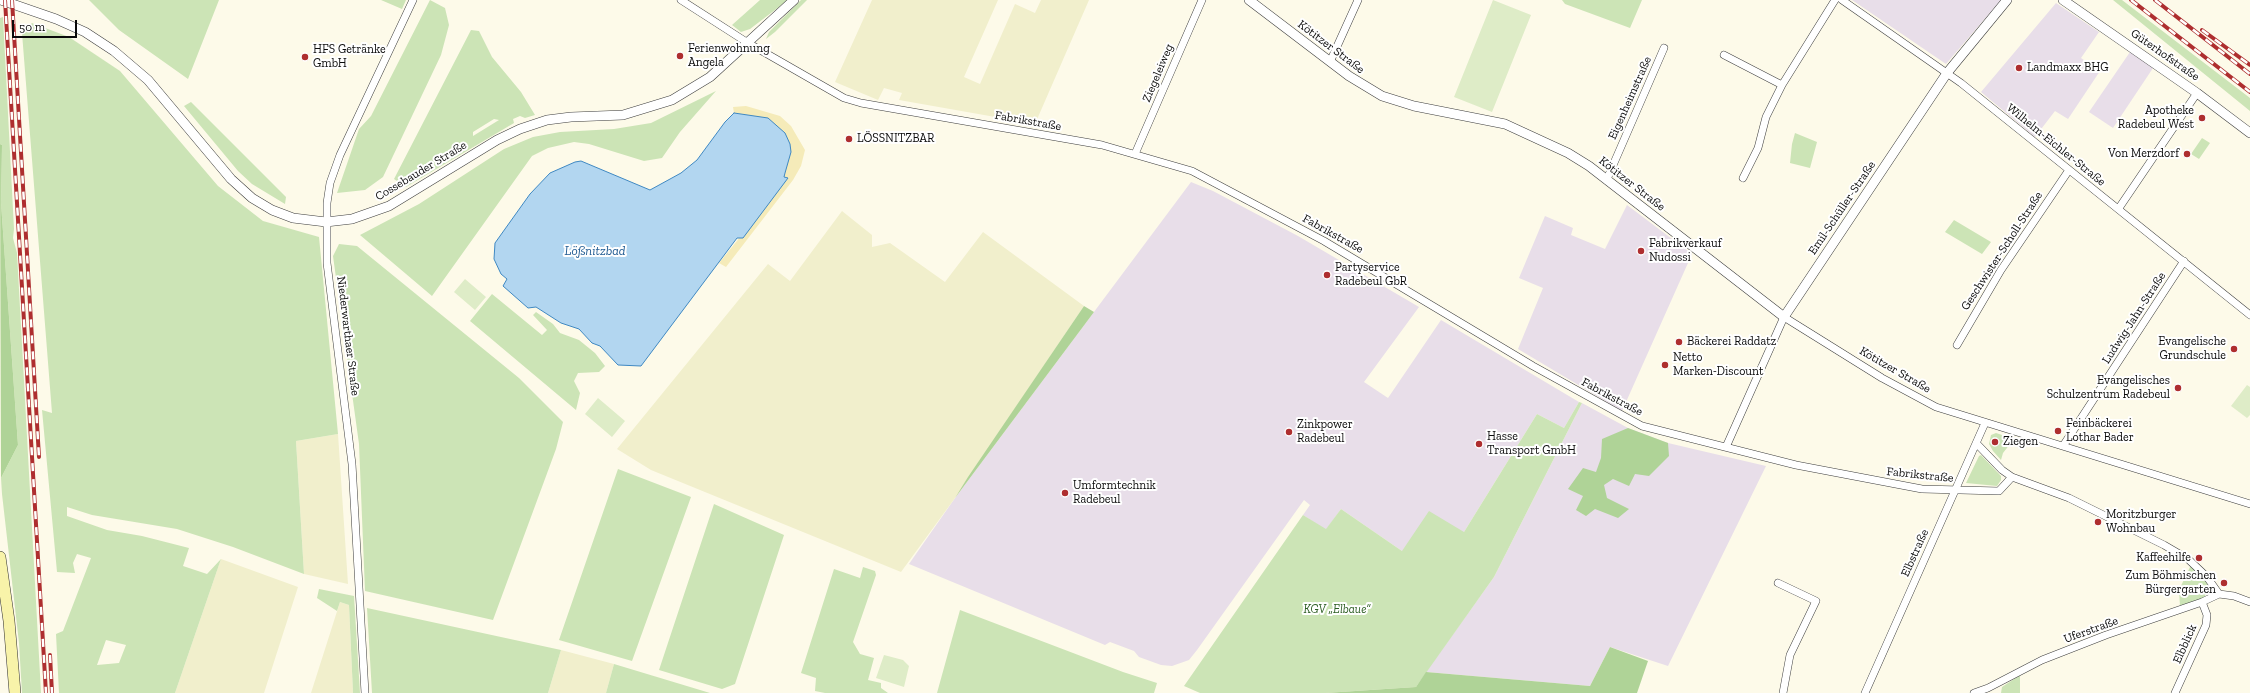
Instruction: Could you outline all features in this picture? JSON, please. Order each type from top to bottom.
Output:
[{"type":"main road","points":[[0,557],[9,621],[15,693]]},
{"type":"street","name":"Cossebauder Straße","points":[[1,0],[56,19],[85,32],[114,51],[148,80],[231,179],[252,198],[272,210],[293,218],[326,222],[352,220],[389,206],[497,140],[520,129],[547,120],[571,117],[623,115],[672,100],[710,76],[794,0]]},
{"type":"street","name":"Niederwarthaer Straße","points":[[365,693],[352,464],[327,263],[326,222],[330,183],[340,155],[413,0]]},
{"type":"street","name":"Fabrikstraße","points":[[681,0],[748,43],[844,98],[856,102],[1102,145],[1192,171],[1318,238],[1534,366],[1642,426],[1796,465],[1922,489],[1999,491],[2012,477]]},
{"type":"street","name":"Ziegeleiweg","points":[[1135,154],[1202,0]]},
{"type":"street","name":"Kötitzer Straße","points":[[1249,0],[1330,62],[1370,90],[1396,101],[1489,120],[1522,130],[1568,153],[1607,180],[1784,317],[1920,399],[1936,407],[1985,423],[2250,504]]},
{"type":"street","points":[[1330,62],[1358,0]]},
{"type":"street","points":[[1743,178],[1758,148],[1766,116],[1782,85],[1835,0]]},
{"type":"street","name":"Wilhelm-Eichler-Straße","points":[[1842,0],[1947,73],[2118,208],[2250,315]]},
{"type":"street","name":"Emil-Schüller-Straße","points":[[1726,447],[1784,317],[1947,73],[2007,0]]},
{"type":"street","name":"Güterhofstraße","points":[[2064,0],[2197,93],[2250,133]]},
{"type":"street","name":"Eigenheimstraße","points":[[1607,180],[1664,48]]},
{"type":"street","points":[[1724,56],[1782,85]]},
{"type":"street","points":[[2118,208],[2197,93]]},
{"type":"street","name":"Geschwister-Scholl-Straße","points":[[1957,345],[2001,270],[2069,170]]},
{"type":"street","name":"Ludwig-Jahn-Straße","points":[[2063,446],[2184,261]]},
{"type":"street","name":"Elbstraße","points":[[1865,693],[1977,444],[1985,423]]},
{"type":"street","points":[[1977,444],[2002,470],[2012,477],[2069,498],[2164,545],[2188,559],[2207,577],[2219,594],[2234,596],[2250,602]]},
{"type":"street","points":[[1778,583],[1816,601],[1790,655],[1783,693]]},
{"type":"street","name":"Uferstraße","points":[[1974,693],[1989,691],[2042,660],[2106,635],[2202,602],[2219,594]]},
{"type":"street","name":"Elbblick","points":[[2175,693],[2206,625],[2207,615],[2202,602]]},
{"type":"shaded area","points":[[872,0],[998,0],[964,77],[980,84],[1015,4],[1035,13],[1041,0],[1089,0],[1035,124],[899,100],[902,93],[884,88],[878,100],[835,82]]},
{"type":"shaded area","points":[[1852,0],[2001,0],[1946,64]]},
{"type":"shaded area","points":[[2056,3],[2099,32],[2081,58],[2100,71],[2068,119],[2055,111],[2035,137],[1981,92]]},
{"type":"shaded area","points":[[2130,52],[2153,68],[2113,128],[2089,112]]},
{"type":"shaded area","points":[[1191,182],[1213,191],[1298,236],[1419,307],[1364,382],[1388,398],[1441,320],[1579,402],[1564,428],[1537,414],[1464,532],[1402,551],[1341,509],[1326,530],[1303,515],[1310,505],[1304,500],[1197,650],[1189,660],[1172,666],[1161,665],[1139,657],[1134,651],[1110,642],[1105,645],[909,564],[955,498]]},
{"type":"shaded area","points":[[1627,205],[1692,254],[1622,411],[1518,349],[1543,288],[1519,278],[1545,216],[1573,228],[1571,235],[1605,249]]},
{"type":"shaded area","points":[[842,211],[872,235],[872,247],[890,243],[945,282],[983,232],[1084,306],[955,498],[901,572],[651,470],[617,449],[768,264],[790,281]]},
{"type":"shaded area","points":[[1582,403],[1628,428],[1668,443],[1766,466],[1668,666],[1610,647],[1590,686],[1426,672],[1494,577]]},
{"type":"shaded area","points":[[338,434],[348,584],[304,574],[296,441]]},
{"type":"shaded area","points":[[221,559],[298,587],[264,693],[175,693]]},
{"type":"shaded area","points":[[340,602],[349,605],[353,693],[311,693]]},
{"type":"shaded area","points":[[561,650],[614,664],[606,693],[548,693]]},
{"type":"green space","points":[[89,0],[219,0],[188,79],[119,30]]},
{"type":"green space","points":[[381,0],[406,0],[402,9]]},
{"type":"green space","points":[[430,0],[445,8],[449,25],[441,55],[383,177],[365,190],[337,193],[359,129],[371,116]]},
{"type":"green space","points":[[760,0],[788,0],[750,29],[741,32],[732,25]]},
{"type":"green space","points":[[801,0],[807,0],[766,39],[769,32]]},
{"type":"green space","points":[[1493,0],[1531,15],[1492,112],[1454,97]]},
{"type":"green space","points":[[1562,0],[1642,0],[1630,28],[1565,4]]},
{"type":"green space","points":[[2113,0],[2122,0],[2250,98],[2250,111]]},
{"type":"green space","points":[[3,17],[14,229],[13,238],[17,253],[41,693],[22,693],[19,643],[1,478],[18,445],[1,203],[2,145],[0,144],[0,18]]},
{"type":"green space","points":[[32,23],[69,37],[120,71],[218,186],[263,221],[319,237],[338,434],[296,441],[304,574],[233,547],[177,529],[92,515],[67,507],[67,516],[107,530],[142,536],[189,548],[183,566],[207,574],[221,559],[175,693],[59,693],[56,634],[63,631],[91,558],[77,554],[73,563],[75,573],[57,572],[42,410],[52,413],[22,33]],"holes":[[[106,640],[126,645],[119,663],[97,665]]]},
{"type":"green space","points":[[471,30],[479,31],[492,57],[521,92],[535,115],[525,118],[520,116],[513,119],[514,123],[406,187],[394,179]],"holes":[[[494,119],[499,120],[473,136],[473,132]]]},
{"type":"green space","points":[[716,91],[680,132],[662,158],[644,161],[589,144],[574,142],[548,148],[532,156],[432,296],[360,235],[419,204],[504,149],[533,137],[560,132],[614,129],[651,123]]},
{"type":"green space","points":[[191,102],[286,197],[285,204],[252,184],[238,171],[184,106]]},
{"type":"green space","points":[[1795,133],[1817,142],[1810,168],[1790,163]]},
{"type":"green space","points":[[2202,138],[2210,143],[2199,159],[2191,154]]},
{"type":"green space","points":[[0,144],[2,145],[1,203],[18,445],[1,478]]},
{"type":"green space","points":[[1954,220],[1991,242],[1982,254],[1945,232]]},
{"type":"green space","points":[[339,244],[357,246],[519,378],[563,422],[556,449],[493,620],[365,591],[359,444],[333,256]]},
{"type":"green space","points":[[465,279],[486,297],[475,310],[454,292]]},
{"type":"green space","points":[[492,294],[542,335],[547,330],[533,315],[536,312],[553,324],[560,333],[579,340],[595,353],[605,366],[599,372],[578,373],[574,381],[580,393],[576,410],[470,321]]},
{"type":"green space","points":[[1084,306],[1094,312],[955,498],[968,477]]},
{"type":"green space","points":[[2247,385],[2250,387],[2250,415],[2247,418],[2231,406]]},
{"type":"green space","points":[[598,398],[625,421],[612,437],[585,414]]},
{"type":"green space","name":"KGV „Elbaue“","points":[[1579,402],[1582,403],[1494,577],[1416,687],[1325,693],[1200,693],[1184,686],[1303,515],[1326,529],[1341,509],[1402,551],[1429,511],[1464,532],[1537,414],[1564,428]]},
{"type":"green space","points":[[1628,428],[1668,443],[1669,456],[1649,476],[1635,474],[1629,486],[1613,479],[1604,485],[1607,498],[1629,509],[1618,518],[1595,509],[1586,516],[1576,510],[1583,496],[1568,489],[1583,468],[1596,472],[1601,458],[1602,439]]},
{"type":"green space","points":[[1996,433],[2014,439],[2003,453],[2001,460],[1989,444],[1991,435]]},
{"type":"green space","points":[[1981,455],[2001,476],[2001,480],[1997,486],[1966,483],[1979,456]]},
{"type":"green space","points":[[618,469],[691,497],[632,661],[559,640]]},
{"type":"green space","points":[[714,504],[784,535],[735,684],[722,689],[659,670]]},
{"type":"green space","points":[[2191,565],[2207,581],[2208,590],[2204,598],[2180,606],[2179,590]]},
{"type":"green space","points":[[863,567],[875,571],[876,575],[853,642],[860,654],[874,658],[868,680],[881,683],[881,688],[888,693],[825,693],[815,691],[816,678],[801,673],[834,569],[860,578]]},
{"type":"green space","points":[[319,589],[354,596],[360,693],[353,693],[349,605],[340,602],[337,611],[317,598]]},
{"type":"green space","points":[[367,608],[561,650],[548,693],[372,693]]},
{"type":"green space","points":[[960,610],[1123,672],[1157,683],[1154,693],[937,693]]},
{"type":"green space","points":[[1610,647],[1648,661],[1637,693],[1325,693],[1416,687],[1426,672],[1590,686]]},
{"type":"green space","points":[[884,655],[903,660],[909,666],[904,687],[876,678]]},
{"type":"green space","points":[[614,664],[710,693],[606,693]]},
{"type":"green space","points":[[2020,675],[2020,693],[2001,693],[2002,687]]},
{"type":"sand","points":[[746,106],[780,116],[791,126],[805,150],[801,166],[793,180],[726,267],[719,263],[788,178],[784,177],[787,163],[744,115],[734,113],[733,107]]},
{"type":"water","name":"Lößnitzbad","points":[[734,113],[768,118],[785,133],[790,144],[791,152],[784,177],[788,178],[743,238],[737,238],[641,366],[618,365],[600,346],[592,343],[579,329],[561,323],[536,307],[528,308],[503,286],[507,279],[501,274],[494,259],[495,243],[530,194],[550,173],[575,162],[581,161],[650,190],[681,173],[697,160],[725,122]]},
{"type":"railway","points":[[5,0],[46,693]]},
{"type":"railway","points":[[12,0],[39,457]]},
{"type":"railway","points":[[2131,0],[2250,92]]},
{"type":"railway","points":[[2155,0],[2250,74]]},
{"type":"railway","points":[[2202,30],[2250,65]]},
{"type":"railway","points":[[50,655],[52,693]]},
{"type":"place","name":"Ferienwohnung Angela","points":[[680,56]]},
{"type":"place","name":"HFS Getränke GmbH","points":[[305,57]]},
{"type":"place","name":"Landmaxx BHG","points":[[2019,68]]},
{"type":"place","name":"Apotheke Radebeul West","points":[[2202,118]]},
{"type":"place","name":"LÖSSNITZBAR","points":[[849,139]]},
{"type":"place","name":"Von Merzdorf","points":[[2187,154]]},
{"type":"place","name":"Fabrikverkauf Nudossi","points":[[1641,251]]},
{"type":"place","name":"Partyservice Radebeul GbR","points":[[1327,275]]},
{"type":"place","name":"Bäckerei Raddatz","points":[[1679,342]]},
{"type":"place","name":"Evangelische Grundschule","points":[[2234,349]]},
{"type":"place","name":"Netto Marken-Discount","points":[[1665,365]]},
{"type":"place","name":"Evangelisches Schulzentrum Radebeul","points":[[2178,388]]},
{"type":"place","name":"Feinbäckerei Lothar Bader","points":[[2058,431]]},
{"type":"place","name":"Zinkpower Radebeul","points":[[1289,432]]},
{"type":"place","name":"Ziegen","points":[[1995,442]]},
{"type":"place","name":"Hasse Transport GmbH","points":[[1479,444]]},
{"type":"place","name":"Umformtechnik Radebeul","points":[[1065,493]]},
{"type":"place","name":"Moritzburger Wohnbau","points":[[2098,522]]},
{"type":"place","name":"Kaffeehilfe","points":[[2199,558]]},
{"type":"place","name":"Zum Böhmischen Bürgergarten","points":[[2224,583]]}]
